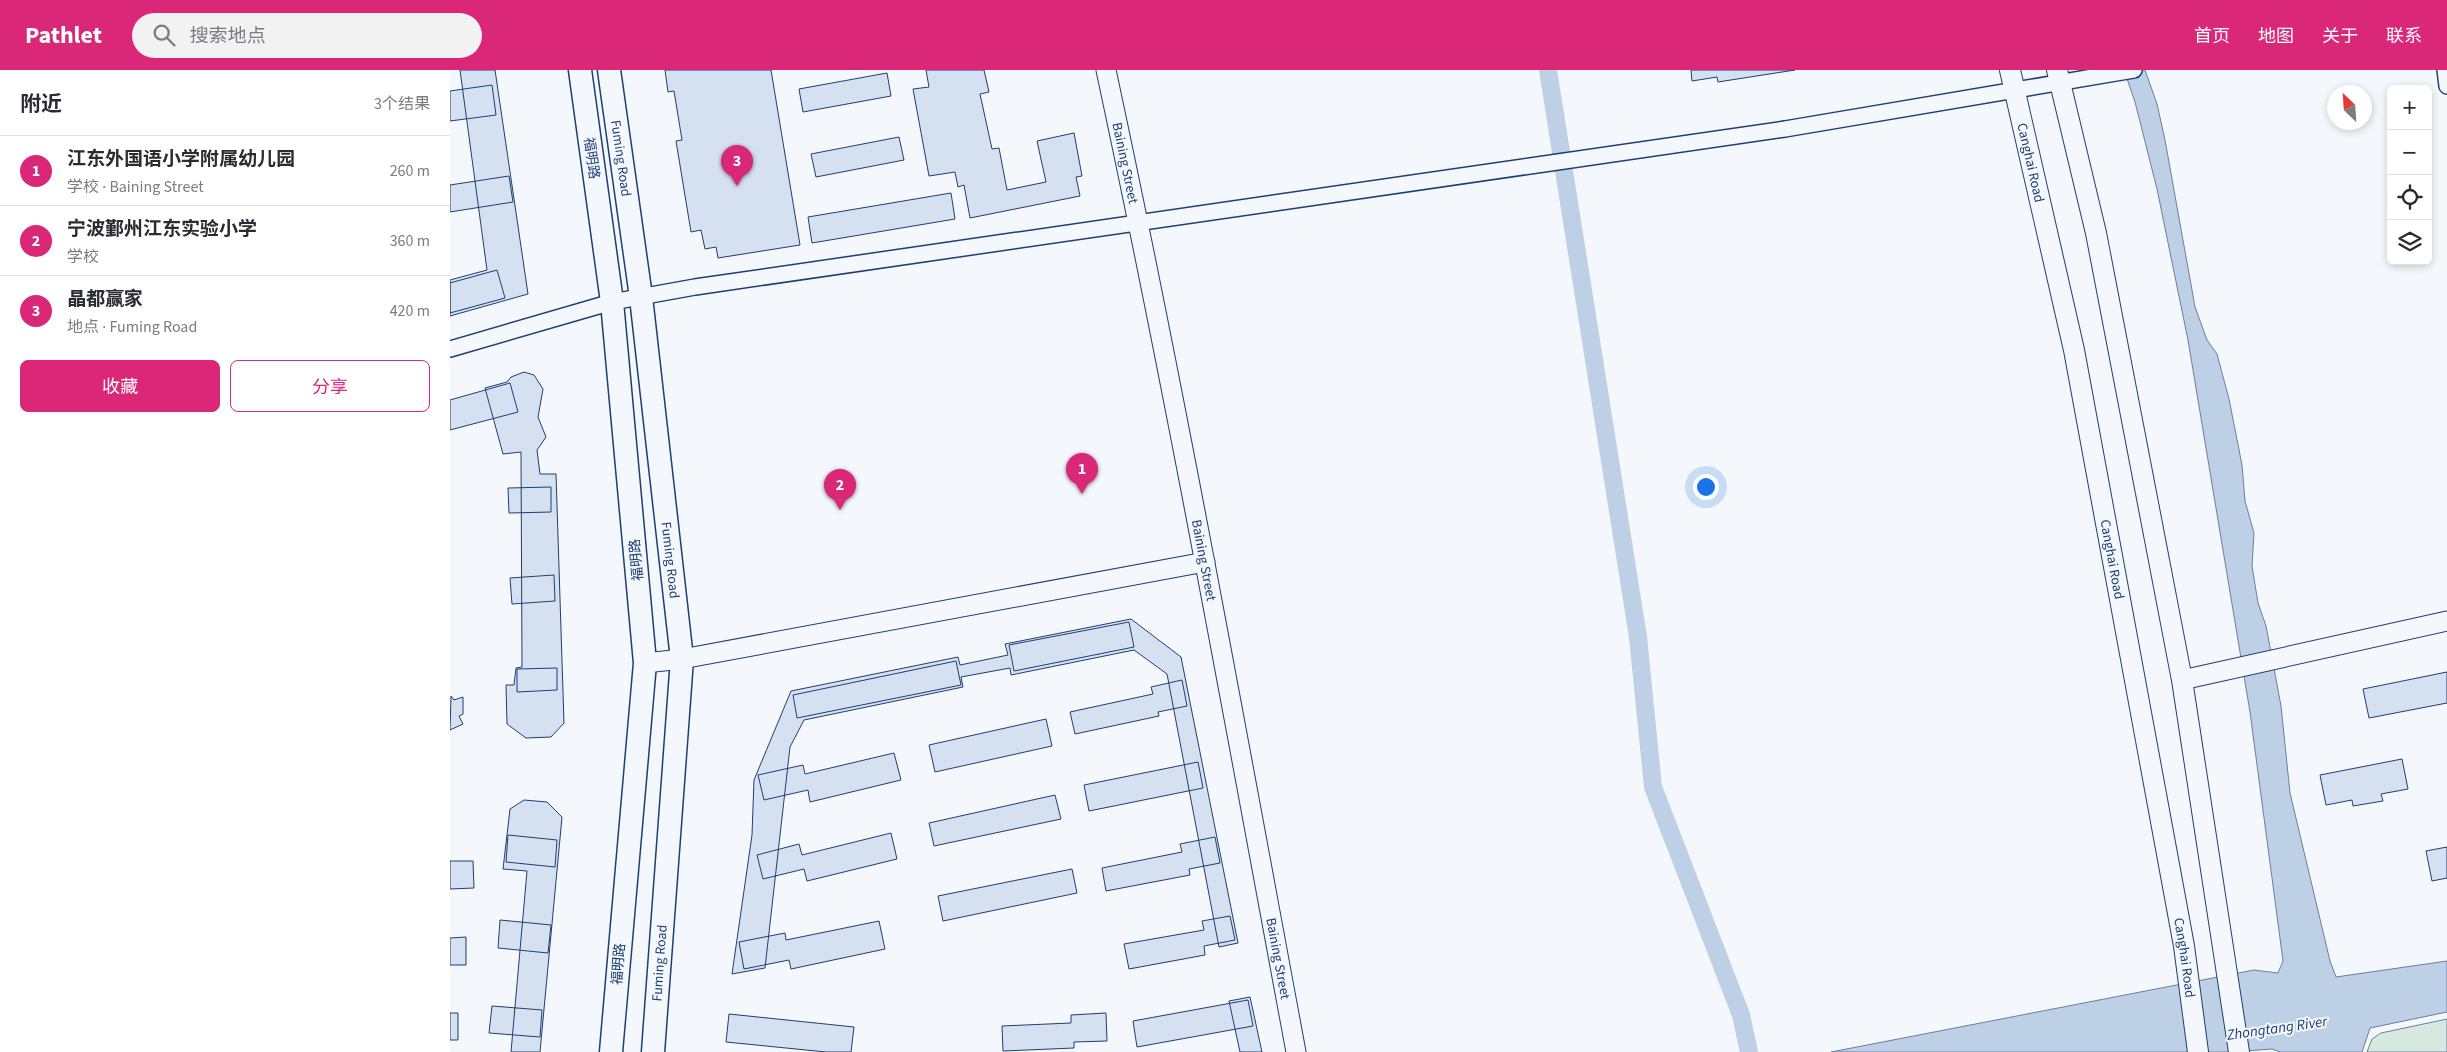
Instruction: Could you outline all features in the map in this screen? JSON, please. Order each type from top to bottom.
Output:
[{"type":"main road","name":"福明路","points":[[580,70],[612,302],[645,663],[610,1052]]},
{"type":"main road","name":"Fuming Road","points":[[609,70],[641,297],[682,660],[653,1052]]},
{"type":"main road","points":[[2058,76],[2096,232],[2182,680],[2240,1052]]},
{"type":"main road","name":"Canghai Road","points":[[2012,79],[2074,350],[2182,937],[2198,1052]]},
{"type":"street","name":"Baining Street","points":[[1106,70],[1139,222],[1206,562],[1296,1052]]},
{"type":"street","points":[[450,349],[612,302],[694,287],[1785,129],[2012,79],[2134,70]]},
{"type":"street","points":[[2445,70],[2447,86]]},
{"type":"street","points":[[645,663],[682,660],[1206,562]]},
{"type":"street","points":[[2182,680],[2447,622]]},
{"type":"shaded area","points":[[2447,1019],[2447,1052],[2367,1052],[2372,1039],[2381,1033]]},
{"type":"water","name":"Zhongtang River","points":[[2124,70],[2145,70],[2157,104],[2195,307],[2207,340],[2217,354],[2229,399],[2242,465],[2245,501],[2254,533],[2252,566],[2258,603],[2266,626],[2281,706],[2290,793],[2330,961],[2336,977],[2447,961],[2447,1012],[2370,1028],[2362,1052],[2280,1052],[2272,1049],[2232,1052],[1831,1052],[2254,970],[2278,973],[2283,961],[2250,712],[2188,340],[2157,189],[2135,102]]},
{"type":"building","points":[[460,70],[495,70],[528,294],[450,316],[450,280],[487,270]]},
{"type":"building","points":[[665,70],[771,70],[800,245],[718,258],[716,247],[705,249],[701,230],[691,232],[676,141],[682,140],[674,91],[668,92]]},
{"type":"building","points":[[926,70],[984,70],[989,92],[980,94],[992,149],[999,148],[1007,190],[1046,182],[1037,141],[1074,133],[1082,176],[1076,177],[1080,196],[970,218],[964,185],[958,187],[955,172],[929,176],[913,89],[929,87]]},
{"type":"building","points":[[1691,70],[1795,70],[1718,82],[1717,77],[1692,81]]},
{"type":"building","points":[[887,73],[891,96],[803,112],[799,89]]},
{"type":"building","points":[[492,85],[496,115],[450,121],[450,91]]},
{"type":"building","points":[[899,137],[904,160],[816,177],[811,154]]},
{"type":"building","points":[[509,176],[513,202],[450,212],[450,185]]},
{"type":"building","points":[[951,193],[955,219],[812,243],[808,217]]},
{"type":"building","points":[[497,270],[505,298],[450,313],[450,283]]},
{"type":"building","points":[[524,372],[534,375],[543,389],[538,417],[546,437],[537,450],[540,474],[556,474],[564,723],[551,737],[526,738],[507,724],[506,685],[514,685],[516,668],[522,667],[521,452],[503,454],[485,388],[507,382],[511,377]]},
{"type":"building","points":[[510,383],[518,412],[450,430],[450,400]]},
{"type":"building","points":[[551,487],[551,512],[509,513],[508,488]]},
{"type":"building","points":[[554,575],[555,601],[512,604],[510,578]]},
{"type":"building","points":[[1131,619],[1181,657],[1238,943],[1219,947],[1167,674],[1134,650],[1011,675],[1010,668],[961,677],[963,687],[804,720],[790,747],[765,968],[732,974],[752,835],[754,780],[791,691],[958,657],[960,665],[1008,655],[1005,644]]},
{"type":"building","points":[[1129,622],[1134,647],[1014,671],[1009,645]]},
{"type":"building","points":[[956,661],[961,685],[797,718],[793,695]]},
{"type":"building","points":[[557,668],[557,690],[517,692],[517,669]]},
{"type":"building","points":[[2447,672],[2447,703],[2369,718],[2363,689]]},
{"type":"building","points":[[1182,680],[1187,706],[1158,712],[1159,716],[1075,734],[1070,712],[1153,694],[1151,687]]},
{"type":"building","points":[[451,696],[454,700],[463,697],[463,714],[459,716],[463,724],[450,730]]},
{"type":"building","points":[[1046,719],[1052,746],[935,772],[929,745]]},
{"type":"building","points":[[894,753],[901,780],[810,802],[808,790],[764,800],[758,775],[803,765],[805,774]]},
{"type":"building","points":[[2402,759],[2408,789],[2381,794],[2383,801],[2353,806],[2352,800],[2326,805],[2320,775]]},
{"type":"building","points":[[1198,762],[1203,788],[1089,811],[1084,785]]},
{"type":"building","points":[[1055,795],[1061,819],[934,846],[929,823]]},
{"type":"building","points":[[524,800],[547,802],[562,817],[540,1052],[511,1052],[527,871],[503,869],[510,809]]},
{"type":"building","points":[[891,833],[897,859],[807,881],[804,869],[763,879],[757,855],[799,844],[802,855]]},
{"type":"building","points":[[508,835],[557,840],[555,867],[506,862]]},
{"type":"building","points":[[1215,837],[1220,863],[1189,869],[1190,875],[1106,891],[1102,868],[1182,852],[1180,844]]},
{"type":"building","points":[[2447,847],[2447,878],[2432,881],[2426,851]]},
{"type":"building","points":[[450,861],[473,861],[474,888],[450,889]]},
{"type":"building","points":[[1072,869],[1077,893],[943,921],[938,896]]},
{"type":"building","points":[[1230,916],[1235,940],[1204,946],[1205,955],[1129,969],[1124,944],[1204,930],[1202,921]]},
{"type":"building","points":[[500,920],[551,925],[548,953],[498,948]]},
{"type":"building","points":[[879,921],[885,949],[791,969],[789,960],[744,969],[739,942],[785,933],[786,940]]},
{"type":"building","points":[[466,937],[466,965],[450,965],[450,938]]},
{"type":"building","points":[[1250,997],[1262,1052],[1240,1052],[1229,1001]]},
{"type":"building","points":[[1248,1000],[1253,1026],[1137,1047],[1133,1021]]},
{"type":"building","points":[[492,1006],[542,1010],[540,1037],[489,1033]]},
{"type":"building","points":[[450,1013],[458,1013],[458,1040],[450,1040]]},
{"type":"building","points":[[1106,1013],[1107,1041],[1074,1042],[1074,1048],[1003,1051],[1002,1026],[1071,1023],[1071,1015]]},
{"type":"building","points":[[729,1014],[854,1027],[851,1052],[826,1052],[726,1042]]},
{"type":"waterway","points":[[1548,70],[1638,637],[1653,787],[1741,1015],[1749,1052]]},
{"type":"place","name":"晶都赢家","points":[[737,186]]},
{"type":"place","name":"江东外国语小学附属幼儿园","points":[[1082,494]]},
{"type":"place","name":"宁波鄞州江东实验小学","points":[[840,510]]}]
